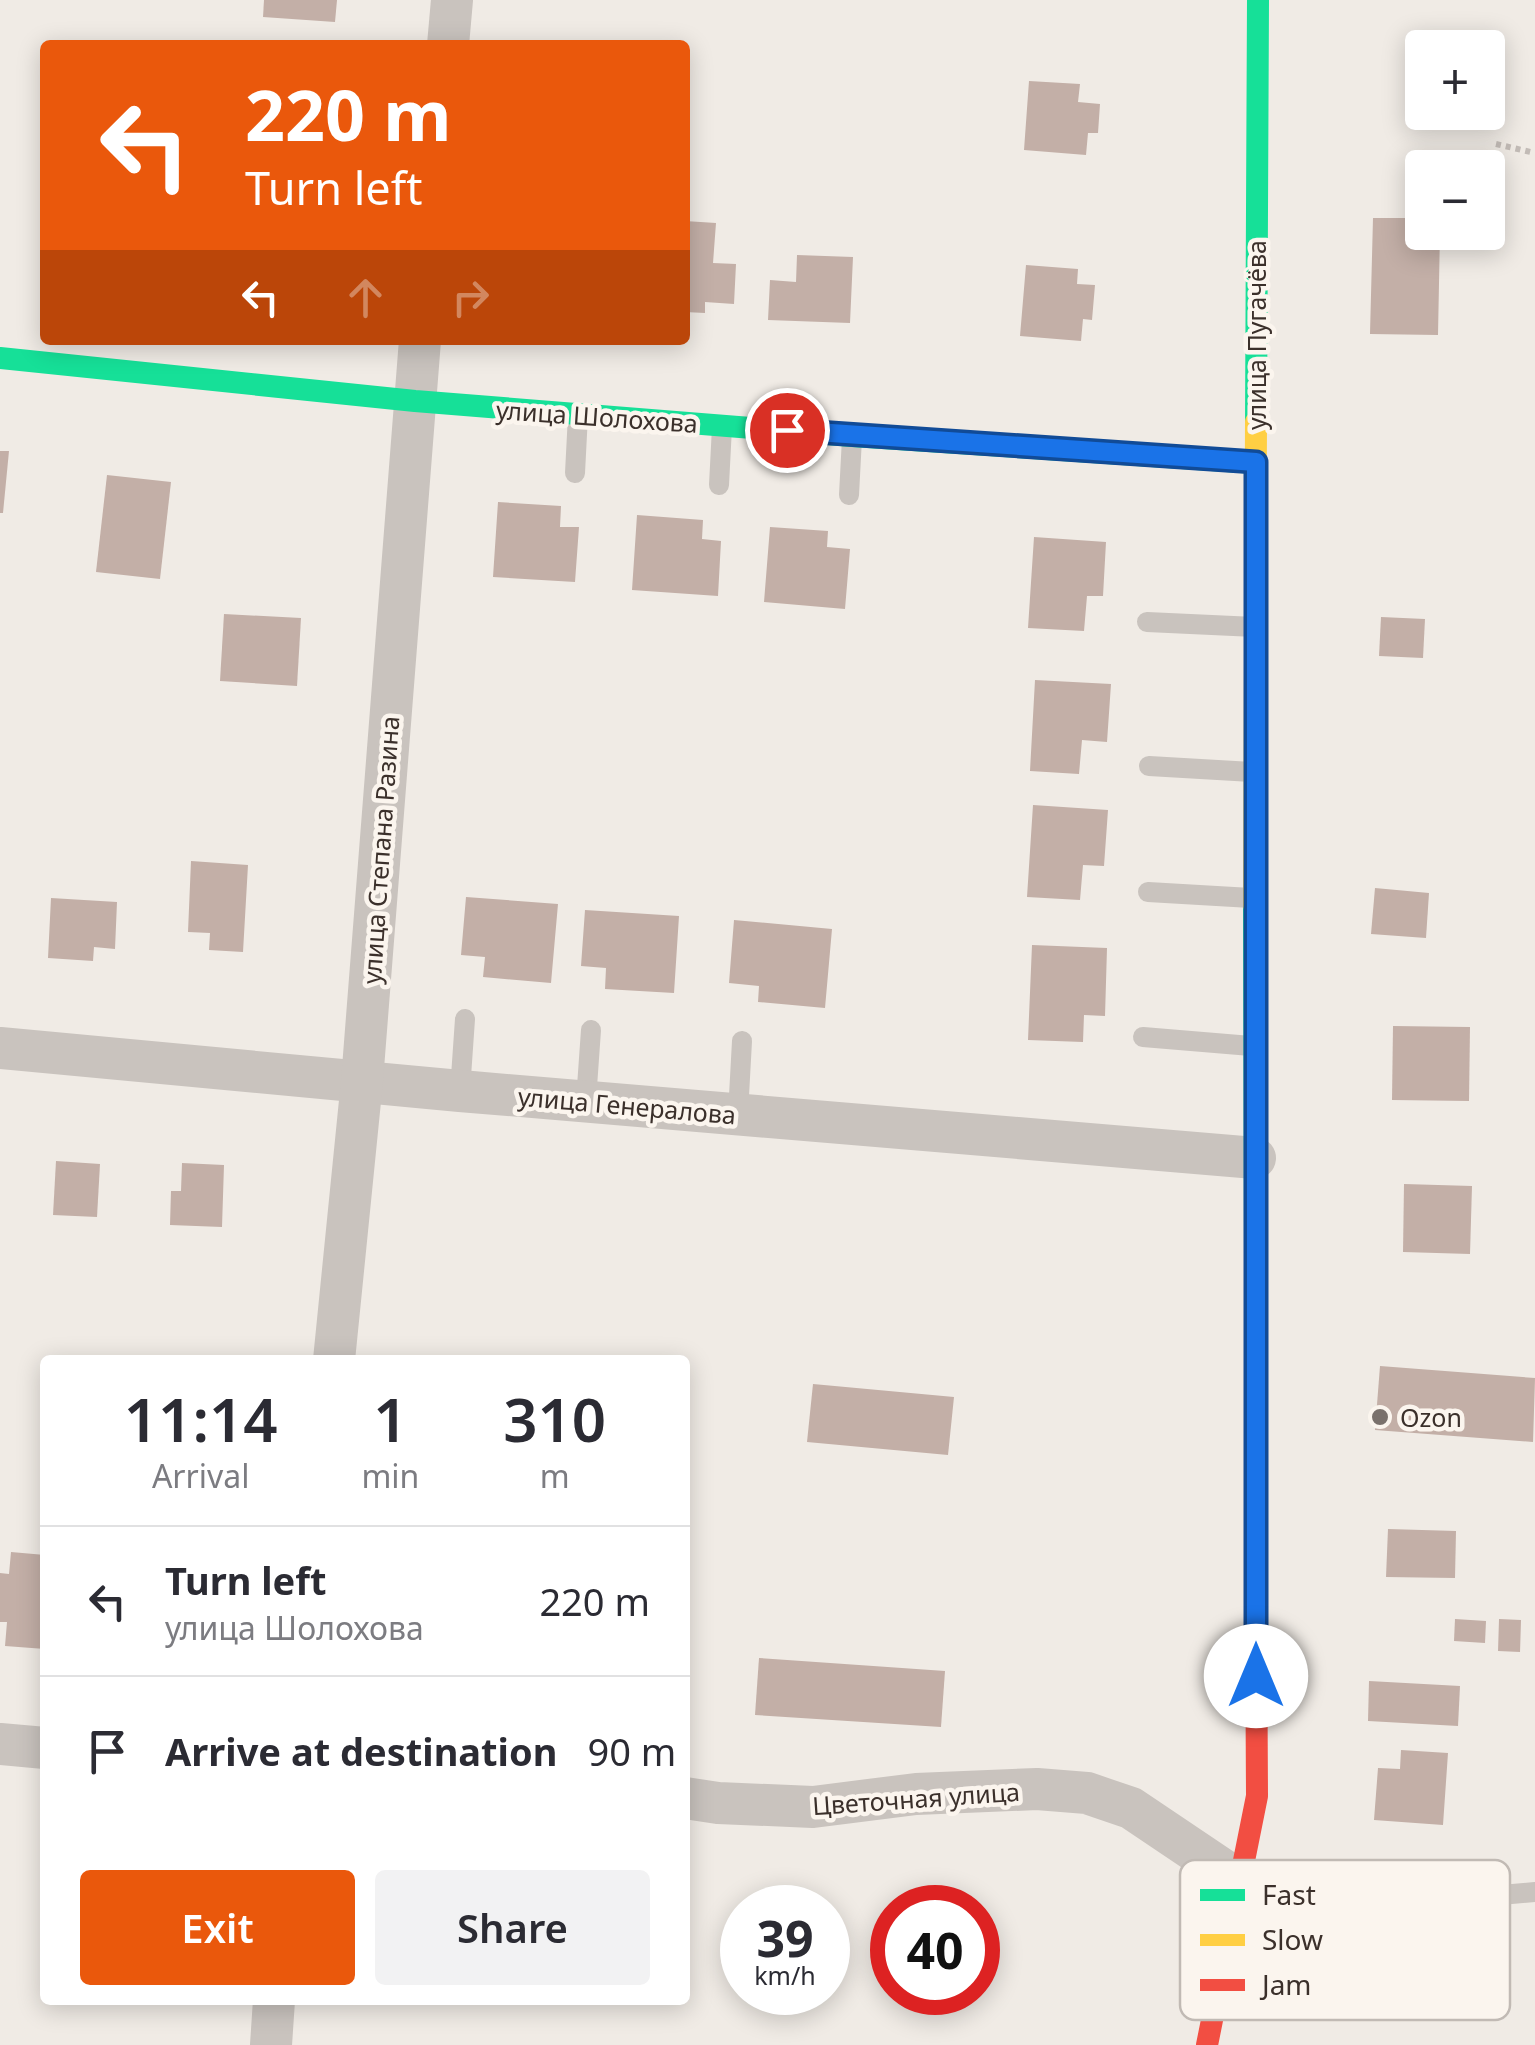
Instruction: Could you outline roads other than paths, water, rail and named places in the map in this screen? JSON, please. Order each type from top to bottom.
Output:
[{"type":"street","points":[[448,40],[452,0]]},
{"type":"street","name":"улица Пугачёва","points":[[1245,1860],[1256,1796],[1254,772],[1258,0]]},
{"type":"street","name":"улица Степана Разина","points":[[335,1355],[362,1081],[420,345]]},
{"type":"street","name":"улица Шолохова","points":[[0,358],[414,401],[852,436],[1256,462]]},
{"type":"street","name":"улица Генералова","points":[[0,1048],[1255,1158]]},
{"type":"street","points":[[0,1744],[40,1748]]},
{"type":"street","name":"Цветочная улица","points":[[690,1799],[813,1808],[916,1794],[1036,1789],[1087,1793],[1132,1808],[1209,1860]]},
{"type":"street","points":[[270,2045],[274,2005]]},
{"type":"street","name":"улица Пугачёва","points":[[1207,2045],[1212,2020]]},
{"type":"lane","points":[[575,473],[578,414]]},
{"type":"lane","points":[[719,485],[722,425]]},
{"type":"lane","points":[[849,496],[852,436]]},
{"type":"lane","points":[[1147,622],[1256,627]]},
{"type":"lane","points":[[1149,766],[1254,772]]},
{"type":"lane","points":[[1148,892],[1255,898]]},
{"type":"lane","points":[[460,1090],[464,1018]]},
{"type":"lane","points":[[586,1101],[592,1030]]},
{"type":"lane","points":[[1144,1036],[1255,1046]]},
{"type":"lane","points":[[738,1114],[742,1041]]},
{"type":"lane","points":[[1510,1894],[1535,1892]]},
{"type":"place","name":"Ozon","points":[[1380,1417]]}]
